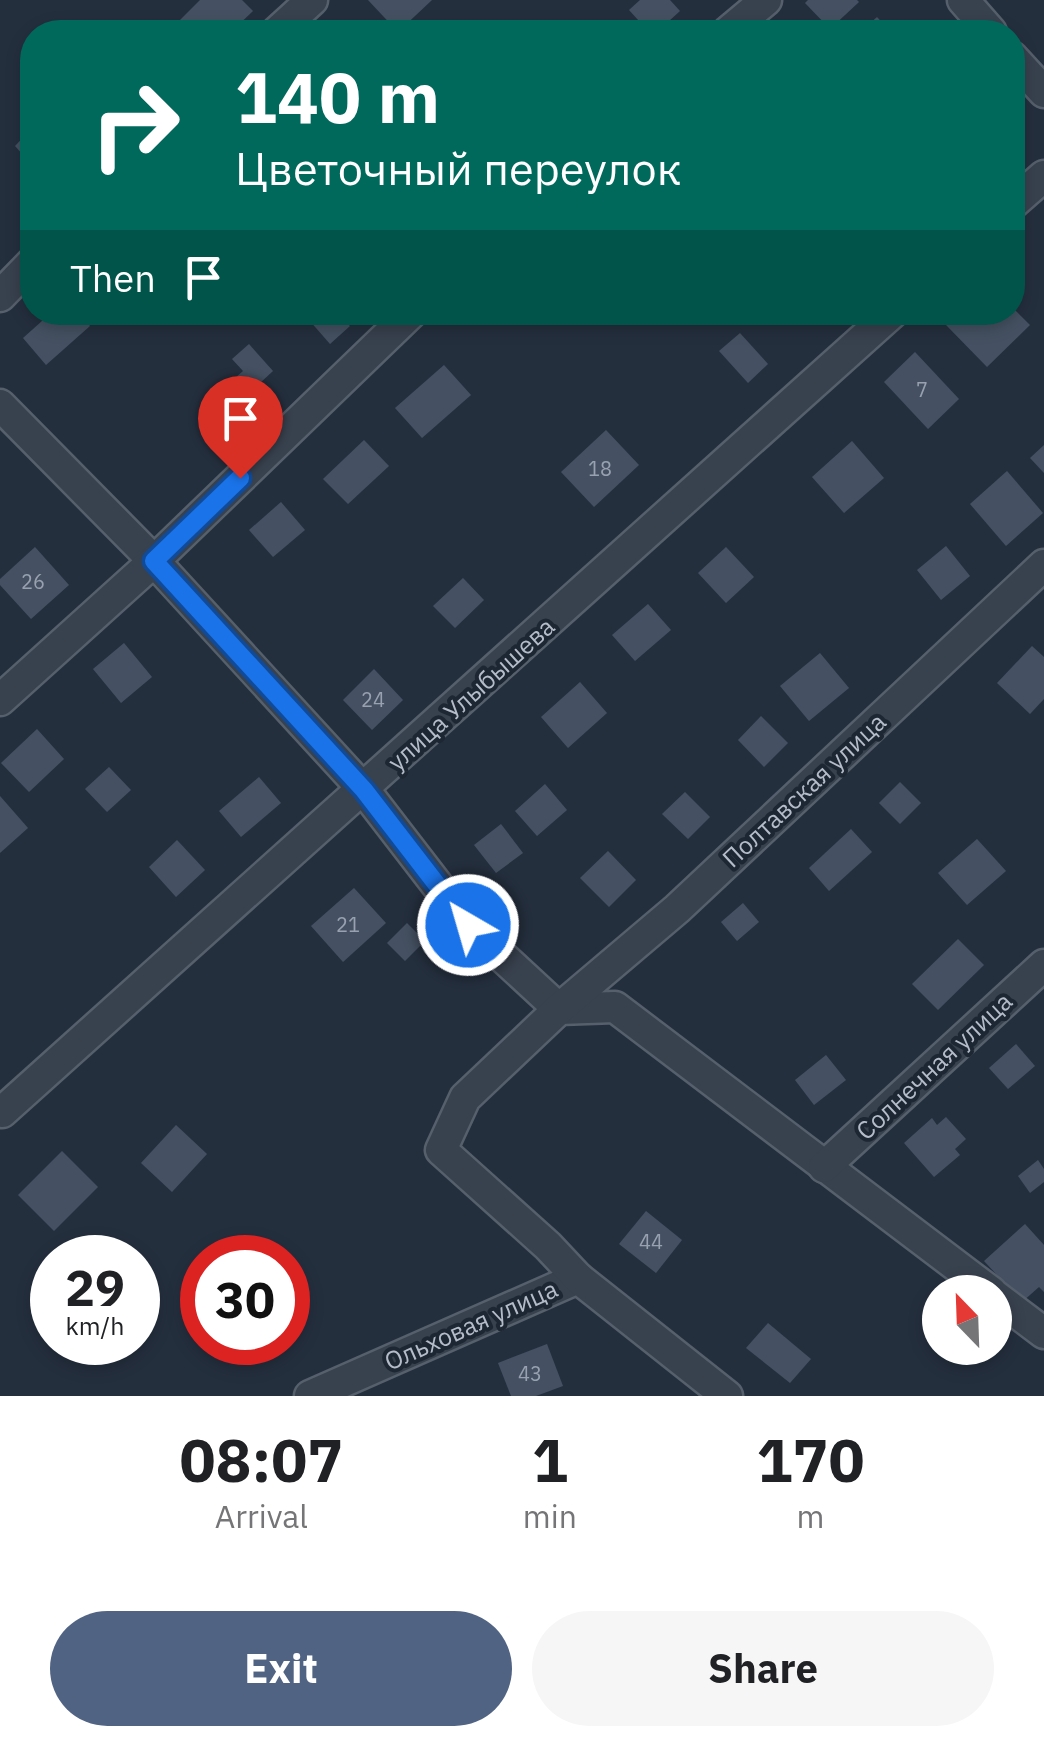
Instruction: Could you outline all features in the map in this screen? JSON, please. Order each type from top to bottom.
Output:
[{"type":"street","points":[[742,20],[766,0]]},
{"type":"street","points":[[963,0],[980,20]]},
{"type":"street","points":[[1025,71],[1044,92]]},
{"type":"street","points":[[1025,193],[1044,176]]},
{"type":"street","points":[[0,296],[20,275]]},
{"type":"street","points":[[0,700],[154,561],[399,325]]},
{"type":"street","name":"улица Улыбышева","points":[[2,1112],[879,325]]},
{"type":"street","points":[[0,406],[154,561],[364,790],[468,925],[559,1010],[615,1007],[968,1275]]},
{"type":"street","name":"Полтавская улица","points":[[578,1278],[548,1246],[440,1150],[465,1098],[559,1010],[678,909],[1044,566]]},
{"type":"street","name":"Солнечная улица","points":[[824,1167],[1044,965]]},
{"type":"street","points":[[578,1278],[727,1396]]},
{"type":"street","name":"Ольховая улица","points":[[310,1396],[578,1278]]},
{"type":"street","points":[[1012,1309],[1044,1333]]},
{"type":"building","points":[[200,0],[242,0],[253,11],[244,20],[180,20]]},
{"type":"building","points":[[368,0],[432,0],[411,20],[387,20]]},
{"type":"building","points":[[640,0],[670,0],[680,11],[670,20],[638,20],[629,10]]},
{"type":"building","points":[[859,2],[840,20],[821,20],[805,3]]},
{"type":"building","points":[[1025,320],[1030,325],[987,367],[946,325],[1025,325]]},
{"type":"building","points":[[38,325],[90,326],[46,365],[23,338]]},
{"type":"building","points":[[313,325],[350,326],[330,344]]},
{"type":"building","points":[[740,333],[768,364],[748,383],[719,351]]},
{"type":"building","points":[[249,344],[273,371],[259,384],[271,398],[245,421],[219,392],[243,371],[232,359]]},
{"type":"building","points":[[915,352],[959,399],[928,429],[884,382]]},
{"type":"building","points":[[444,365],[471,395],[422,438],[395,408]]},
{"type":"building","points":[[606,430],[639,465],[594,507],[561,472]]},
{"type":"building","points":[[364,440],[389,466],[348,504],[323,479]]},
{"type":"building","points":[[852,441],[884,478],[844,513],[812,477]]},
{"type":"building","points":[[1044,445],[1044,473],[1030,458]]},
{"type":"building","points":[[1007,471],[1043,513],[1006,546],[970,504]]},
{"type":"building","points":[[281,502],[305,530],[273,557],[249,530]]},
{"type":"building","points":[[946,546],[970,576],[941,600],[917,570]]},
{"type":"building","points":[[35,547],[69,585],[31,619],[0,585],[0,579]]},
{"type":"building","points":[[726,547],[754,577],[726,603],[698,573]]},
{"type":"building","points":[[463,578],[484,600],[455,628],[433,606]]},
{"type":"building","points":[[648,604],[671,630],[635,661],[612,635]]},
{"type":"building","points":[[124,643],[152,677],[121,703],[93,669]]},
{"type":"building","points":[[1032,646],[1044,657],[1044,699],[1030,714],[997,683]]},
{"type":"building","points":[[820,653],[849,688],[809,721],[780,686]]},
{"type":"building","points":[[374,669],[403,700],[372,730],[343,700]]},
{"type":"building","points":[[580,682],[607,713],[568,748],[541,717]]},
{"type":"building","points":[[761,716],[788,743],[764,767],[738,740]]},
{"type":"building","points":[[37,729],[64,759],[29,792],[1,763]]},
{"type":"building","points":[[109,767],[131,790],[107,812],[85,789]]},
{"type":"building","points":[[259,777],[281,803],[241,837],[219,811]]},
{"type":"building","points":[[900,782],[921,803],[900,824],[879,803]]},
{"type":"building","points":[[545,784],[567,810],[537,836],[515,811]]},
{"type":"building","points":[[685,792],[710,817],[688,839],[662,814]]},
{"type":"building","points":[[0,796],[28,828],[0,853]]},
{"type":"building","points":[[501,824],[523,853],[496,873],[474,845]]},
{"type":"building","points":[[851,829],[872,852],[829,891],[809,868]]},
{"type":"building","points":[[977,839],[1006,871],[967,905],[938,873]]},
{"type":"building","points":[[177,840],[205,870],[176,897],[149,867]]},
{"type":"building","points":[[608,851],[636,880],[609,907],[580,878]]},
{"type":"building","points":[[354,888],[386,923],[343,962],[311,926]]},
{"type":"building","points":[[743,903],[759,922],[737,941],[721,922]]},
{"type":"building","points":[[407,923],[425,941],[405,961],[387,943]]},
{"type":"building","points":[[958,939],[984,965],[938,1010],[912,984]]},
{"type":"building","points":[[1016,1044],[1035,1066],[1008,1089],[989,1068]]},
{"type":"building","points":[[826,1055],[846,1080],[814,1105],[795,1080]]},
{"type":"building","points":[[946,1117],[966,1139],[955,1149],[960,1155],[934,1177],[904,1143],[932,1118],[937,1125]]},
{"type":"building","points":[[176,1125],[207,1154],[172,1192],[141,1163]]},
{"type":"building","points":[[62,1151],[98,1187],[54,1231],[18,1195]]},
{"type":"building","points":[[1038,1160],[1044,1169],[1044,1182],[1030,1193],[1018,1176]]},
{"type":"building","points":[[646,1211],[682,1240],[656,1273],[619,1244]]},
{"type":"building","points":[[1025,1224],[1044,1245],[1044,1292],[1039,1287],[1022,1302],[1012,1291],[1012,1275],[997,1275],[984,1261]]},
{"type":"building","points":[[768,1323],[811,1359],[790,1383],[746,1348]]},
{"type":"building","points":[[547,1344],[563,1386],[536,1396],[511,1396],[498,1363]]},
{"type":"route","points":[[240,478],[154,561],[364,790],[468,925]]}]
